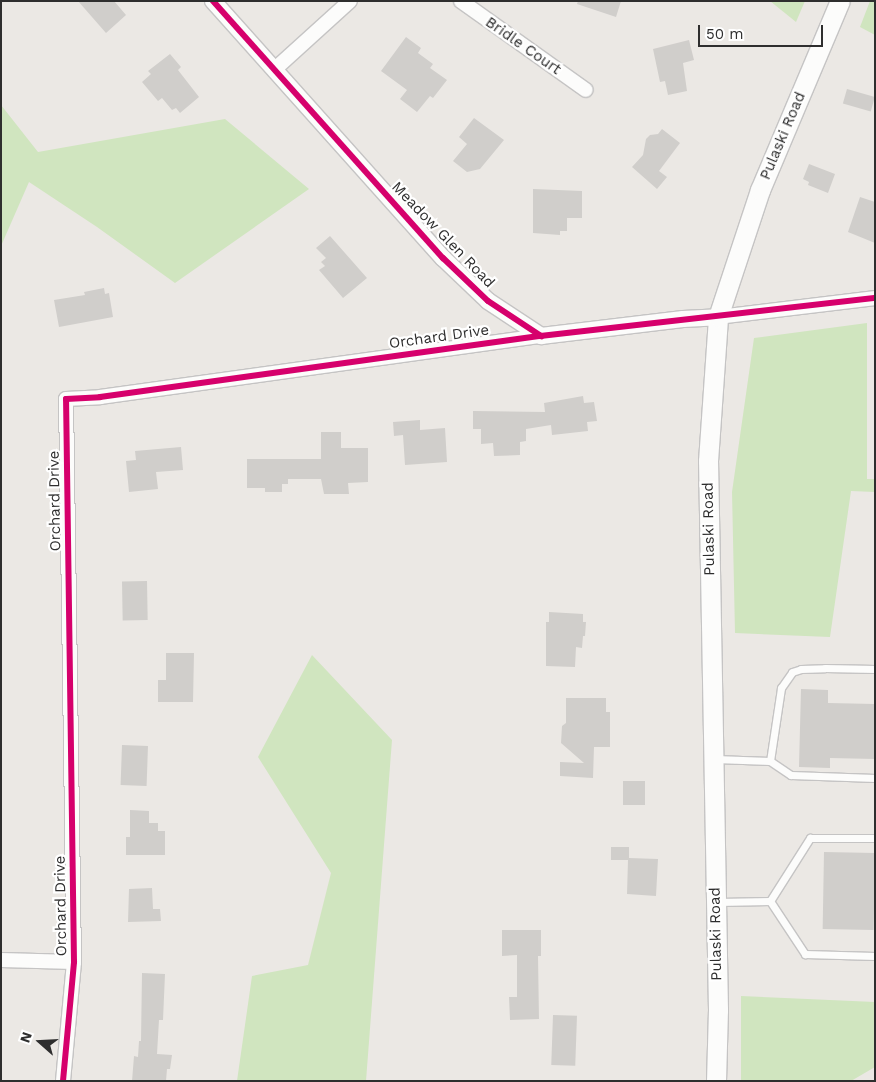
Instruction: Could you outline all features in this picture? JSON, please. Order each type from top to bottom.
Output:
[{"type":"main road","name":"Pulaski Road","points":[[716,1081],[718,1010],[708,461],[718,317],[760,190],[840,1]]},
{"type":"street","name":"Meadow Glen Road","points":[[213,1],[443,258],[488,301],[541,336]]},
{"type":"street","points":[[275,70],[350,1]]},
{"type":"street","name":"Bridle Court","points":[[461,1],[586,90]]},
{"type":"street","points":[[541,336],[875,298]]},
{"type":"street","name":"Orchard Drive","points":[[63,1081],[74,962],[66,399],[100,397],[541,336]]},
{"type":"street","points":[[1,960],[74,962]]},
{"type":"lane","points":[[770,761],[782,688],[792,672],[801,669],[825,668],[875,669]]},
{"type":"lane","points":[[712,759],[770,761],[791,775],[875,778]]},
{"type":"lane","points":[[770,901],[810,838],[875,838]]},
{"type":"lane","points":[[715,902],[770,901]]},
{"type":"lane","points":[[770,901],[804,954],[875,956]]},
{"type":"green space","points":[[770,1],[805,1],[796,22]]},
{"type":"green space","points":[[870,1],[875,1],[875,35],[860,27]]},
{"type":"green space","points":[[1,105],[38,152],[225,119],[309,189],[175,283],[97,227],[29,182],[1,246]]},
{"type":"green space","points":[[867,323],[867,479],[875,479],[875,492],[851,491],[830,637],[735,633],[732,492],[754,338]]},
{"type":"green space","points":[[312,655],[392,740],[366,1081],[237,1081],[252,976],[308,965],[331,873],[258,757]]},
{"type":"green space","points":[[741,996],[875,1002],[875,1067],[851,1081],[741,1081]]},
{"type":"building","points":[[78,1],[114,1],[126,15],[106,33]]},
{"type":"building","points":[[578,1],[621,1],[616,17],[577,4]]},
{"type":"building","points":[[406,37],[421,48],[418,53],[433,64],[430,68],[447,80],[433,98],[430,96],[417,112],[400,99],[407,90],[381,71]]},
{"type":"building","points":[[689,40],[694,60],[683,63],[687,91],[668,95],[665,81],[660,82],[653,49]]},
{"type":"building","points":[[170,54],[181,67],[178,70],[199,97],[180,113],[176,108],[172,110],[162,98],[158,101],[142,82],[151,74],[148,71]]},
{"type":"building","points":[[847,89],[875,97],[871,111],[843,103]]},
{"type":"building","points":[[474,118],[504,140],[480,169],[467,172],[453,161],[467,144],[459,137]]},
{"type":"building","points":[[662,129],[680,143],[659,171],[667,177],[657,189],[632,167],[643,155],[646,139],[650,135],[658,134]]},
{"type":"building","points":[[809,164],[835,174],[828,193],[808,185],[809,182],[803,179]]},
{"type":"building","points":[[533,189],[582,191],[582,218],[567,218],[567,231],[560,231],[560,235],[533,233]]},
{"type":"building","points":[[860,197],[875,202],[875,243],[848,232]]},
{"type":"building","points":[[330,236],[367,278],[343,298],[319,270],[325,266],[321,262],[326,258],[316,248]]},
{"type":"building","points":[[104,288],[105,294],[109,293],[113,317],[59,327],[54,300],[85,295],[84,292]]},
{"type":"building","points":[[583,396],[584,403],[594,402],[597,421],[587,422],[588,431],[552,435],[551,425],[526,429],[526,441],[520,442],[520,455],[494,456],[493,443],[481,444],[481,429],[473,429],[473,411],[545,412],[544,403]]},
{"type":"building","points":[[420,420],[420,430],[445,428],[447,462],[405,465],[403,435],[394,436],[393,422]]},
{"type":"building","points":[[321,432],[341,432],[341,448],[368,448],[368,482],[348,483],[349,494],[324,494],[321,479],[288,479],[288,484],[282,484],[282,492],[265,492],[265,488],[247,488],[247,459],[321,459]]},
{"type":"building","points":[[181,447],[183,470],[156,472],[158,489],[129,492],[126,461],[136,460],[135,451]]},
{"type":"building","points":[[122,581],[147,581],[148,620],[123,620]]},
{"type":"building","points":[[549,612],[583,614],[583,622],[586,622],[585,636],[583,636],[582,648],[576,647],[575,667],[546,666],[546,622],[549,622]]},
{"type":"building","points":[[166,653],[194,653],[193,702],[158,702],[158,680],[166,680]]},
{"type":"building","points":[[801,689],[828,690],[828,703],[875,704],[875,759],[830,758],[830,768],[799,767]]},
{"type":"building","points":[[566,698],[606,698],[606,712],[610,712],[610,747],[594,747],[593,778],[560,776],[560,762],[584,763],[561,743],[562,726],[566,723]]},
{"type":"building","points":[[122,745],[148,746],[147,786],[121,785]]},
{"type":"building","points":[[623,781],[645,781],[645,805],[623,805]]},
{"type":"building","points":[[130,810],[149,811],[149,823],[158,823],[158,831],[165,831],[165,855],[126,855],[126,837],[130,837]]},
{"type":"building","points":[[611,847],[629,847],[629,858],[658,859],[656,896],[627,894],[628,860],[611,860]]},
{"type":"building","points":[[824,852],[875,853],[874,930],[823,929]]},
{"type":"building","points":[[152,888],[153,909],[160,909],[161,921],[128,922],[129,889]]},
{"type":"building","points":[[502,930],[541,930],[541,956],[538,956],[539,1019],[510,1020],[509,997],[517,997],[517,955],[502,956]]},
{"type":"building","points":[[142,973],[165,974],[163,1020],[159,1020],[157,1054],[172,1055],[170,1069],[167,1069],[166,1081],[132,1081],[134,1056],[138,1057],[139,1041],[141,1041]]},
{"type":"building","points":[[553,1015],[577,1016],[575,1066],[551,1065]]},
{"type":"cycle path","points":[[213,1],[443,258],[488,301],[541,336],[875,298]]},
{"type":"cycle path","points":[[63,1081],[74,962],[66,399],[100,397],[541,336]]}]
